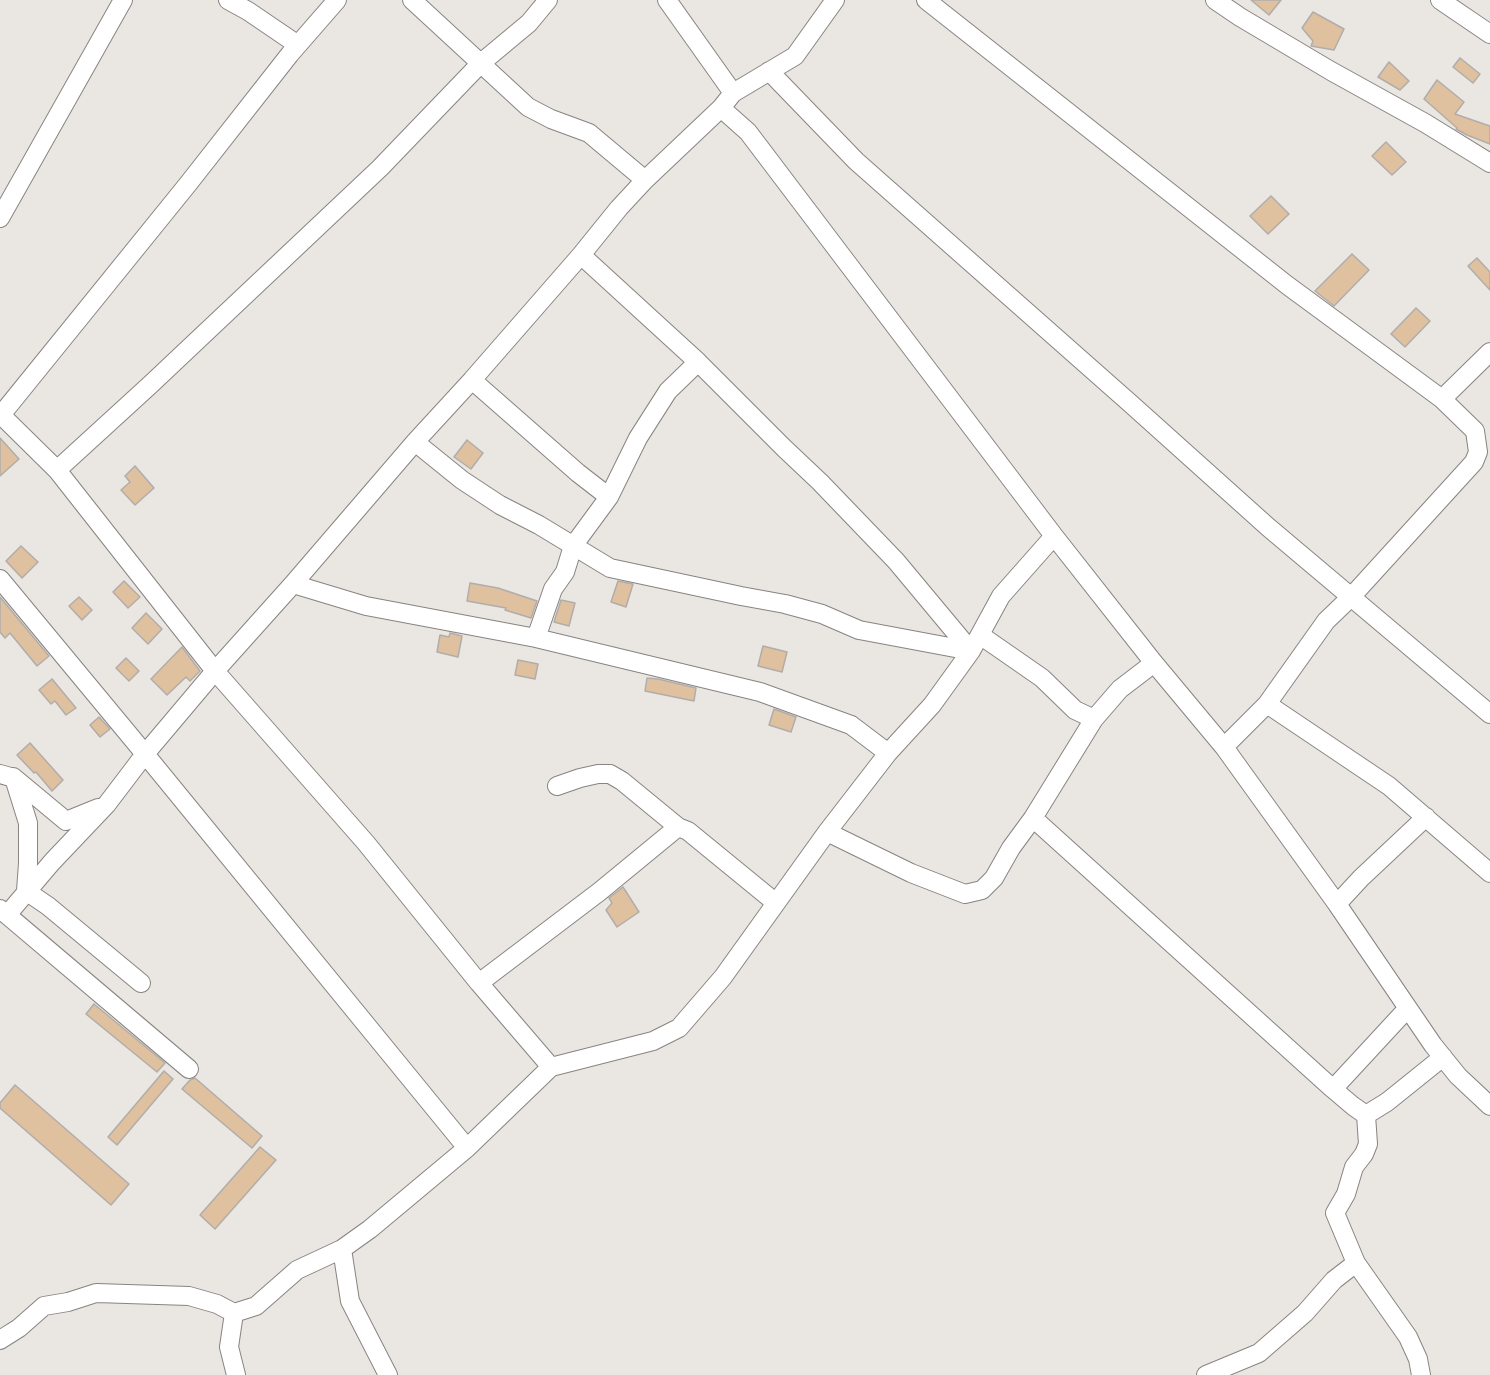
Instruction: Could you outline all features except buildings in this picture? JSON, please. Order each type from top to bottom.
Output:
[{"type":"street","points":[[0,218],[123,0]]},
{"type":"street","points":[[228,0],[298,45]]},
{"type":"street","points":[[337,0],[298,45],[1,415],[57,470],[215,671],[366,843],[479,983],[551,1067]]},
{"type":"street","points":[[412,0],[528,107],[551,119],[589,133],[645,180]]},
{"type":"street","points":[[57,470],[150,386],[380,168],[481,63],[529,23],[548,0]]},
{"type":"street","points":[[667,0],[733,93]]},
{"type":"street","points":[[189,1069],[3,912],[26,891],[106,804],[215,671],[472,380],[619,208],[721,108],[733,93],[795,56],[835,0]]},
{"type":"street","points":[[926,0],[1287,285],[1442,399],[1490,446]]},
{"type":"street","points":[[1215,0],[1260,29],[1425,123],[1490,163]]},
{"type":"street","points":[[1440,0],[1490,34]]},
{"type":"street","points":[[769,71],[856,161],[1268,527],[1490,714]]},
{"type":"street","points":[[721,108],[748,132],[1054,536],[1154,663],[1224,747],[1337,904],[1407,1009],[1458,1076],[1490,1106]]},
{"type":"street","points":[[581,255],[698,362],[820,482],[896,561],[971,651]]},
{"type":"street","points":[[1442,399],[1490,352]]},
{"type":"street","points":[[536,638],[553,589],[565,573],[573,546],[609,497],[638,438],[668,392],[698,362]]},
{"type":"street","points":[[472,380],[578,473],[609,497]]},
{"type":"street","points":[[1224,747],[1266,704],[1326,621],[1352,596],[1474,462],[1478,452],[1475,431]]},
{"type":"street","points":[[415,442],[500,505],[539,525],[610,568],[785,604],[822,614],[859,630],[971,651]]},
{"type":"street","points":[[0,1340],[44,1306],[68,1302],[96,1293],[189,1296],[217,1304],[234,1313],[256,1306],[297,1270],[342,1249],[370,1228],[467,1148],[551,1067],[653,1041],[679,1028],[723,977],[827,832],[888,753],[932,705],[971,651],[1001,596],[1054,536]]},
{"type":"street","points":[[0,579],[467,1148]]},
{"type":"street","points":[[293,584],[366,606],[536,638],[760,692],[851,725],[888,753]]},
{"type":"street","points":[[980,635],[1042,678],[1075,710],[1094,719]]},
{"type":"street","points":[[827,832],[911,873],[965,894],[982,890],[994,878],[1094,719],[1120,689],[1154,663]]},
{"type":"street","points":[[1470,697],[1490,696]]},
{"type":"street","points":[[1266,704],[1389,786],[1490,873]]},
{"type":"street","points":[[0,762],[28,823],[26,891]]},
{"type":"street","points":[[556,786],[580,777],[610,774],[622,781],[678,827],[688,831],[776,903]]},
{"type":"street","points":[[7,776],[66,821],[106,804]]},
{"type":"street","points":[[1033,818],[1333,1089],[1366,1114]]},
{"type":"street","points":[[1337,904],[1361,878],[1426,818]]},
{"type":"street","points":[[479,983],[599,892],[678,827]]},
{"type":"street","points":[[26,891],[48,906],[141,983]]},
{"type":"street","points":[[1333,1089],[1407,1009]]},
{"type":"street","points":[[1366,1114],[1387,1102],[1443,1057]]},
{"type":"street","points":[[1366,1114],[1368,1144],[1354,1167],[1346,1194],[1335,1213],[1356,1263],[1408,1337],[1418,1359],[1421,1375]]},
{"type":"street","points":[[342,1249],[350,1301],[388,1375]]},
{"type":"street","points":[[1206,1375],[1259,1353],[1305,1313],[1334,1280],[1356,1263]]},
{"type":"street","points":[[234,1313],[229,1347],[236,1375]]}]
